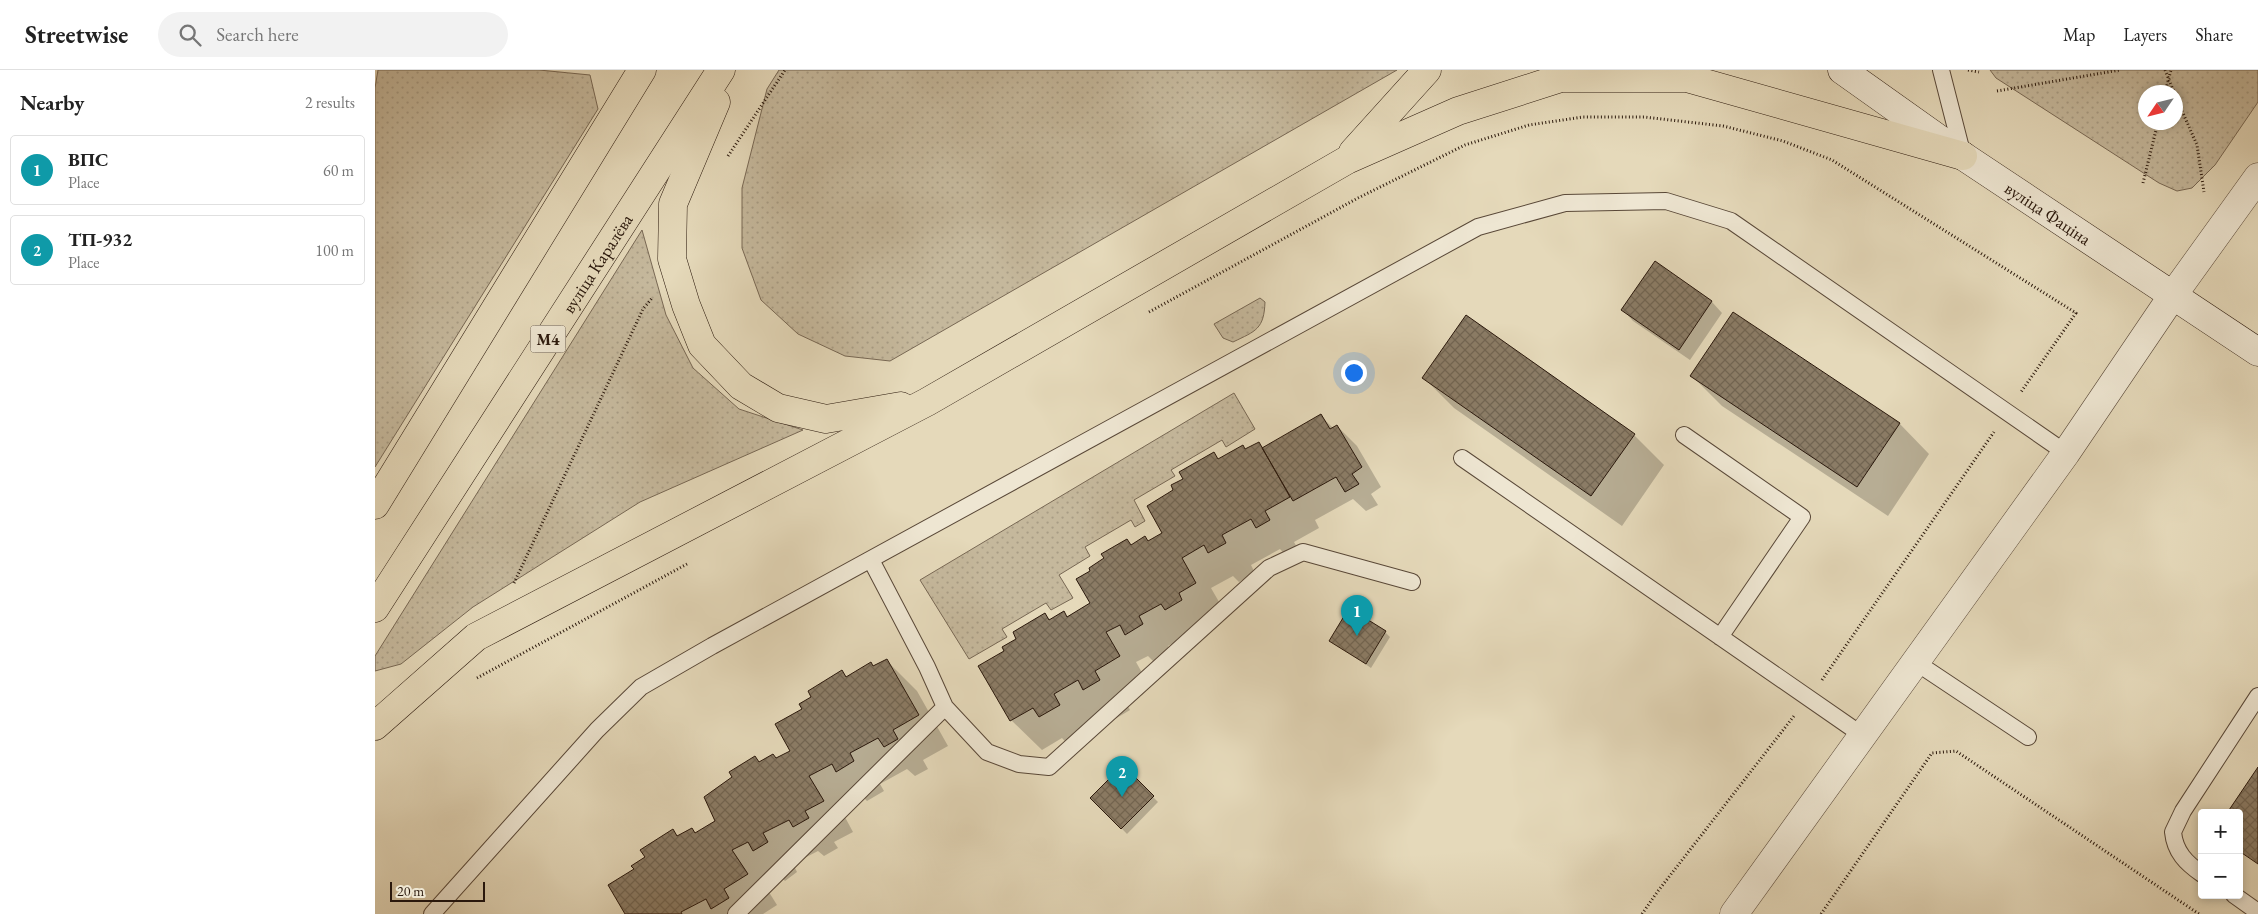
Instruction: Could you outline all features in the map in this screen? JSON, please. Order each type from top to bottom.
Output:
[{"type":"main road","points":[[375,505],[642,70]]},
{"type":"main road","name":"вуліца Каралёва","points":[[375,608],[721,70]]},
{"type":"main road","points":[[730,70],[673,204],[672,259],[702,345],[741,386],[778,408],[826,419],[927,402]]},
{"type":"main road","points":[[1347,160],[1427,70]]},
{"type":"main road","points":[[375,726],[476,637],[927,402],[1347,160],[1458,111],[1561,78],[1687,78],[1963,156]]},
{"type":"street","name":"вуліца Фаціна","points":[[1842,70],[1963,156],[2258,352]]},
{"type":"street","points":[[1734,914],[2066,452],[2173,295],[2258,177]]},
{"type":"lane","points":[[1941,70],[1963,156]]},
{"type":"lane","points":[[431,914],[597,730],[641,687],[711,646],[1479,227],[1565,203],[1666,201],[1731,221],[2066,452]]},
{"type":"lane","points":[[1684,435],[1802,517],[1719,636]]},
{"type":"lane","points":[[1462,458],[1862,735]]},
{"type":"lane","points":[[871,560],[927,667],[945,706],[987,752],[1019,764],[1049,767],[1269,568],[1303,552],[1412,582]]},
{"type":"lane","points":[[1914,661],[2028,737]]},
{"type":"lane","points":[[2198,871],[2186,863],[2178,852],[2173,832],[2183,810],[2258,696]]},
{"type":"lane","points":[[736,914],[945,706]]},
{"type":"lane","points":[[2239,899],[2258,912]]},
{"type":"path","points":[[724,162],[785,70]]},
{"type":"path","points":[[1968,70],[1979,72]]},
{"type":"path","points":[[1997,91],[2120,70]]},
{"type":"path","points":[[2165,70],[2172,85]]},
{"type":"path","points":[[2167,85],[2171,70]]},
{"type":"path","points":[[2183,113],[2197,146],[2204,192]]},
{"type":"path","points":[[1148,312],[1358,198],[1465,145],[1529,125],[1583,116],[1644,117],[1723,126],[1783,141],[1832,160],[2077,313],[1809,698],[1642,914]]},
{"type":"path","points":[[2143,183],[2156,130]]},
{"type":"path","points":[[537,646],[507,598],[643,309],[656,293],[680,286]]},
{"type":"path","points":[[468,683],[694,560]]},
{"type":"path","points":[[1821,914],[1932,753],[1956,751],[2199,914]]},
{"type":"shaded area","points":[[378,70],[539,70],[590,75],[598,109],[375,467],[375,88]]},
{"type":"shaded area","points":[[779,70],[1397,70],[890,361],[845,356],[798,334],[761,300],[742,248],[742,188],[767,89]]},
{"type":"shaded area","points":[[1990,70],[2258,70],[2258,102],[2215,165],[2192,188],[2177,191],[2159,183],[1996,78]]},
{"type":"shaded area","points":[[642,230],[666,315],[693,368],[739,409],[803,430],[640,502],[473,607],[401,664],[375,671],[375,656]]},
{"type":"shaded area","points":[[1260,298],[1265,302],[1261,324],[1253,332],[1233,342],[1223,338],[1214,324]]},
{"type":"shaded area","points":[[1234,393],[1255,429],[1226,447],[1222,440],[1171,470],[1175,476],[1134,500],[1145,521],[1135,527],[1131,520],[1085,547],[1090,556],[1059,575],[1073,598],[1051,610],[1046,603],[1002,629],[1007,637],[969,659],[920,580]]},
{"type":"building","points":[[1655,261],[1712,301],[1679,350],[1621,310]]},
{"type":"building","points":[[1733,312],[1900,423],[1857,487],[1690,376]]},
{"type":"building","points":[[1466,315],[1635,434],[1591,496],[1422,378]]},
{"type":"building","points":[[1321,414],[1330,429],[1337,425],[1362,467],[1352,474],[1359,484],[1345,492],[1336,477],[1293,501],[1262,448]]},
{"type":"building","points":[[1259,442],[1290,497],[1265,511],[1270,520],[1256,528],[1251,519],[1222,535],[1226,543],[1208,553],[1204,545],[1182,558],[1196,583],[1179,593],[1182,600],[1165,610],[1161,604],[1139,616],[1143,624],[1125,635],[1120,625],[1106,632],[1120,656],[1095,671],[1100,680],[1083,690],[1078,680],[1054,694],[1060,705],[1039,717],[1033,708],[1010,721],[978,666],[1004,651],[1002,647],[1016,639],[1013,632],[1045,613],[1049,620],[1064,611],[1067,617],[1090,603],[1076,579],[1090,571],[1089,568],[1104,558],[1101,554],[1127,539],[1131,545],[1145,536],[1148,541],[1162,533],[1147,506],[1173,490],[1171,485],[1183,479],[1179,472],[1214,452],[1218,459],[1243,445],[1245,449]]},
{"type":"building","points":[[1349,608],[1386,631],[1366,664],[1329,641]]},
{"type":"building","points":[[887,659],[919,715],[893,730],[898,739],[884,747],[878,738],[850,753],[854,761],[836,772],[832,764],[809,776],[824,801],[805,811],[809,818],[793,827],[789,820],[763,833],[768,842],[753,851],[748,842],[732,850],[748,874],[724,889],[729,898],[711,909],[706,899],[681,912],[682,914],[625,914],[608,885],[634,869],[631,866],[645,857],[640,850],[673,829],[677,836],[692,828],[695,833],[715,821],[704,797],[732,777],[729,772],[755,756],[759,762],[773,754],[776,758],[790,751],[775,724],[802,709],[799,704],[811,697],[808,691],[842,670],[846,677],[871,662],[873,666]]},
{"type":"building","points":[[1123,765],[1154,796],[1121,829],[1090,798]]},
{"type":"building","points":[[2258,767],[2258,864],[2243,854],[2243,809],[2230,809]]},
{"type":"place","name":"ВПС","points":[[1357,636]]},
{"type":"place","name":"ТП-932","points":[[1122,797]]}]
